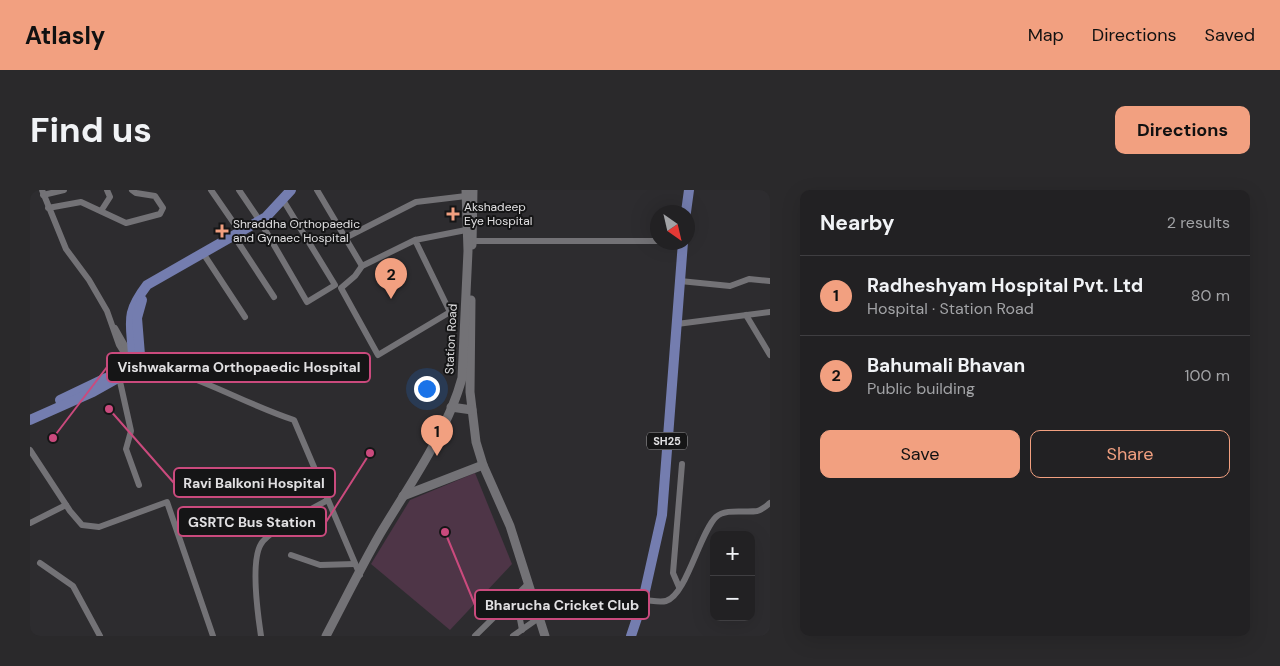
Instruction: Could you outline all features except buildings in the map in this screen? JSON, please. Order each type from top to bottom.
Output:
[{"type":"main road","points":[[687,205],[689,190]]},
{"type":"main road","points":[[469,192],[470,392],[476,442],[483,465],[510,526],[545,636]]},
{"type":"main road","name":"Station Road","points":[[326,636],[451,407],[462,378],[469,241],[466,230],[469,192]]},
{"type":"main road","points":[[30,420],[93,392],[119,377],[135,361],[131,314],[134,303],[147,285],[260,220],[288,193]]},
{"type":"main road","name":"SH25","points":[[631,636],[643,600],[662,515],[682,250]]},
{"type":"main road","points":[[30,414],[135,361]]},
{"type":"main road","points":[[451,407],[472,410]]},
{"type":"main road","points":[[403,496],[483,465]]},
{"type":"street","points":[[64,190],[43,193],[66,249],[89,280],[112,324],[135,361],[148,371],[165,370]]},
{"type":"street","points":[[101,211],[110,197],[107,190]]},
{"type":"street","points":[[48,208],[80,202],[126,223],[160,214],[163,208],[155,196],[136,194],[132,190]]},
{"type":"street","points":[[211,190],[274,298]]},
{"type":"street","points":[[239,190],[260,220],[307,302],[335,285],[288,193]]},
{"type":"street","points":[[317,190],[362,266]]},
{"type":"street","points":[[345,238],[416,202],[469,192]]},
{"type":"street","points":[[415,240],[450,312],[378,355],[341,288],[355,276],[362,266],[415,240],[466,230]]},
{"type":"street","points":[[469,241],[650,241]]},
{"type":"street","points":[[203,253],[245,317]]},
{"type":"street","points":[[680,281],[730,286],[749,279],[770,281]]},
{"type":"street","points":[[677,324],[768,312],[770,318]]},
{"type":"street","points":[[746,315],[770,355]]},
{"type":"street","points":[[135,361],[180,374],[263,410],[294,420],[360,575]]},
{"type":"street","points":[[119,377],[131,431],[126,449],[139,485]]},
{"type":"street","points":[[30,450],[66,505],[82,525],[99,527],[167,502],[213,636]]},
{"type":"street","points":[[679,587],[673,573],[682,464]]},
{"type":"street","points":[[261,636],[257,610],[256,576],[257,553],[261,542],[281,527],[328,500]]},
{"type":"street","points":[[643,600],[666,601],[679,587],[696,557],[704,534],[718,516],[737,511],[759,511],[770,503]]},
{"type":"street","points":[[30,523],[66,505]]},
{"type":"street","points":[[291,555],[320,565],[355,564]]},
{"type":"street","points":[[40,563],[73,586],[100,636]]},
{"type":"street","points":[[475,636],[516,598],[529,583]]},
{"type":"street","points":[[516,598],[522,630]]},
{"type":"street","points":[[513,636],[540,617]]},
{"type":"shaded area","points":[[475,473],[512,564],[450,630],[371,564],[410,500]]},
{"type":"place","name":"Akshadeep Eye Hospital","points":[[453,214]]},
{"type":"place","name":"Shraddha Orthopaedic and Gynaec Hospital","points":[[222,231]]},
{"type":"place","name":"Bahumali Bhavan","points":[[391,299]]},
{"type":"place","name":"Ravi Balkoni Hospital","points":[[109,409]]},
{"type":"place","name":"Vishwakarma Orthopaedic Hospital","points":[[53,438]]},
{"type":"place","name":"GSRTC Bus Station","points":[[370,453]]},
{"type":"place","name":"Radheshyam Hospital Pvt. Ltd","points":[[437,456]]},
{"type":"place","name":"Bharucha Cricket Club","points":[[445,532]]}]
